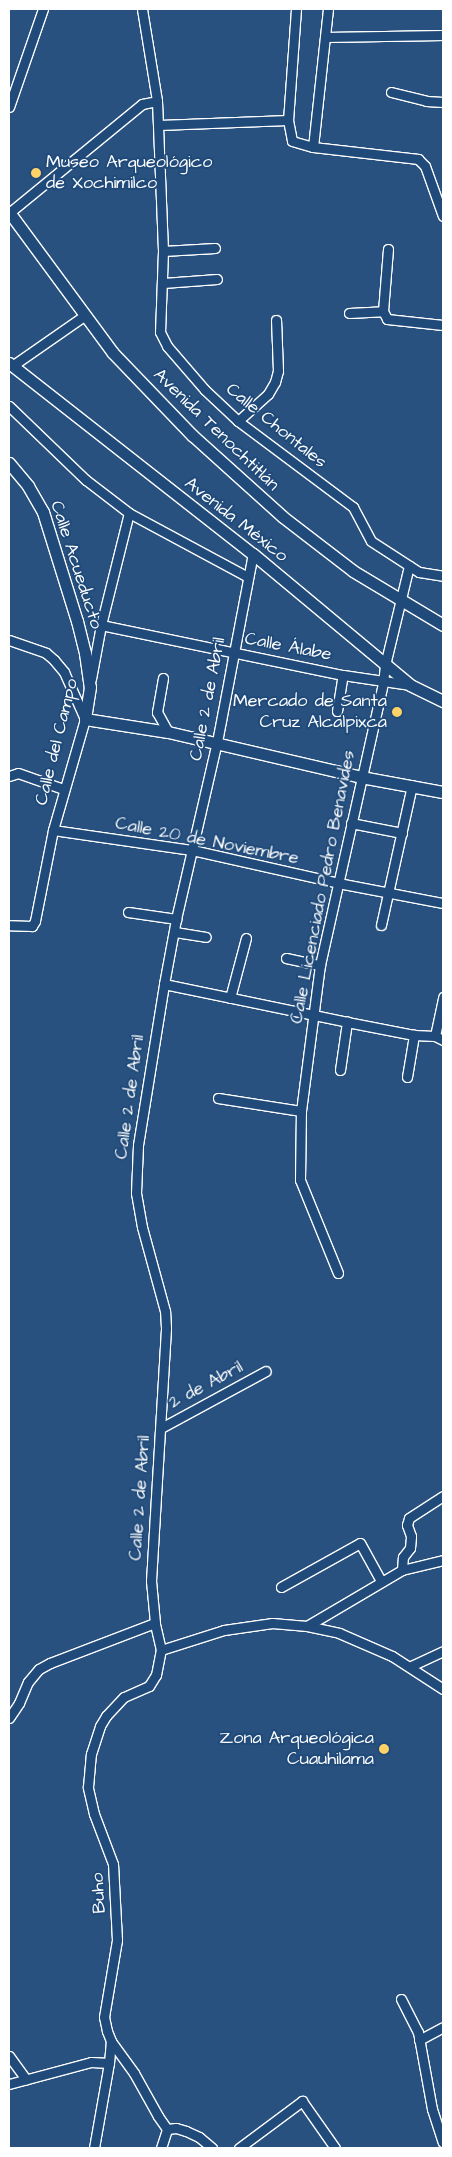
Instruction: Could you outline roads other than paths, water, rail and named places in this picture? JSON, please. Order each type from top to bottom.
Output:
[{"type":"main road","name":"Avenida Tenochtitlán","points":[[9,212],[113,353],[192,436],[283,517],[353,571],[400,601],[443,625]]},
{"type":"main road","name":"Avenida México","points":[[11,365],[253,554],[410,685],[443,701]]},
{"type":"main road","name":"Calle Acueducto","points":[[9,463],[28,486],[43,512],[77,621],[85,653],[90,687]]},
{"type":"main road","name":"Calle del Campo","points":[[85,719],[90,687]]},
{"type":"main road","points":[[85,719],[168,732],[361,777],[443,792]]},
{"type":"street","points":[[9,107],[43,9]]},
{"type":"street","name":"Calle Chontales","points":[[142,9],[149,43],[159,125],[163,251],[160,332],[166,346],[205,390],[238,421],[352,507],[371,541],[419,572],[443,576]]},
{"type":"street","points":[[296,9],[288,120],[292,141],[313,147],[418,159],[425,166],[443,216]]},
{"type":"street","points":[[313,147],[328,9]]},
{"type":"street","points":[[325,37],[443,35]]},
{"type":"street","points":[[391,92],[426,101],[443,102]]},
{"type":"street","points":[[9,212],[142,104],[157,101]]},
{"type":"street","points":[[159,125],[288,120]]},
{"type":"street","points":[[163,251],[215,248]]},
{"type":"street","points":[[388,249],[383,310],[387,319],[443,325]]},
{"type":"street","points":[[163,283],[217,279]]},
{"type":"street","points":[[348,312],[383,310]]},
{"type":"street","points":[[11,365],[84,316]]},
{"type":"street","points":[[238,421],[268,394],[276,382],[278,371],[276,320]]},
{"type":"street","points":[[9,406],[86,480],[129,513],[248,577]]},
{"type":"street","name":"Calle del Campo","points":[[90,687],[101,625],[129,513]]},
{"type":"street","name":"Calle 2 de Abril","points":[[161,1650],[155,1623],[151,1581],[154,1504],[161,1428],[165,1311],[142,1226],[136,1193],[136,1171],[164,984],[176,919],[217,742],[253,554]]},
{"type":"street","name":"Calle Licenciado Pedro Benavides","points":[[338,1273],[300,1180],[301,1111],[320,964],[383,682],[385,665],[409,566]]},
{"type":"street","name":"Calle Álabe","points":[[101,625],[343,675],[410,685]]},
{"type":"street","points":[[9,640],[46,653],[54,660],[64,672],[85,719]]},
{"type":"street","points":[[337,711],[343,675]]},
{"type":"street","points":[[163,678],[157,712],[168,732]]},
{"type":"street","name":"Calle del Campo","points":[[9,925],[32,926],[35,922],[63,789],[85,719]]},
{"type":"street","points":[[9,776],[18,773],[63,789]]},
{"type":"street","points":[[381,925],[412,785]]},
{"type":"street","points":[[351,822],[402,833]]},
{"type":"street","name":"Calle 20 de Noviembre","points":[[53,830],[192,850],[338,883],[443,902]]},
{"type":"street","points":[[128,912],[176,919]]},
{"type":"street","points":[[175,932],[206,937]]},
{"type":"street","points":[[230,998],[246,938]]},
{"type":"street","points":[[286,958],[320,964]]},
{"type":"street","points":[[164,984],[347,1022],[439,1038],[443,998]]},
{"type":"street","points":[[340,1070],[347,1022]]},
{"type":"street","points":[[407,1077],[414,1035]]},
{"type":"street","points":[[218,1098],[301,1111]]},
{"type":"street","name":"2 de Abril","points":[[161,1428],[266,1371]]},
{"type":"street","points":[[402,1570],[403,1557],[410,1548],[411,1536],[407,1525],[409,1518],[443,1496]]},
{"type":"street","points":[[280,1586],[360,1543],[381,1581]]},
{"type":"street","points":[[307,1626],[402,1570],[443,1560]]},
{"type":"street","points":[[9,1718],[19,1703],[28,1682],[39,1669],[50,1663],[155,1623]]},
{"type":"street","points":[[161,1650],[224,1630],[272,1623],[307,1626],[338,1633],[411,1666],[443,1689]]},
{"type":"street","name":"Buho","points":[[161,1650],[156,1675],[149,1686],[124,1697],[106,1716],[100,1726],[91,1754],[88,1787],[94,1814],[113,1864],[117,1940],[104,2017],[111,2041],[134,2073],[167,2129]]},
{"type":"street","points":[[411,1666],[443,1651]]},
{"type":"street","points":[[401,1999],[418,2032],[432,2109],[443,2142]]},
{"type":"street","points":[[419,2040],[443,2026]]},
{"type":"street","points":[[94,2148],[111,2041]]},
{"type":"street","points":[[9,2056],[26,2079]]},
{"type":"street","points":[[9,2084],[91,2062],[109,2063]]},
{"type":"street","points":[[239,2148],[302,2101],[334,2148]]},
{"type":"street","points":[[161,2148],[167,2129],[176,2128],[199,2137],[212,2148]]},
{"type":"place","name":"Museo Arqueológico de Xochimilco","points":[[36,173]]},
{"type":"place","name":"Mercado de Santa Cruz Alcalpixca","points":[[397,712]]},
{"type":"place","name":"Zona Arqueológica Cuauhilama","points":[[384,1749]]}]
